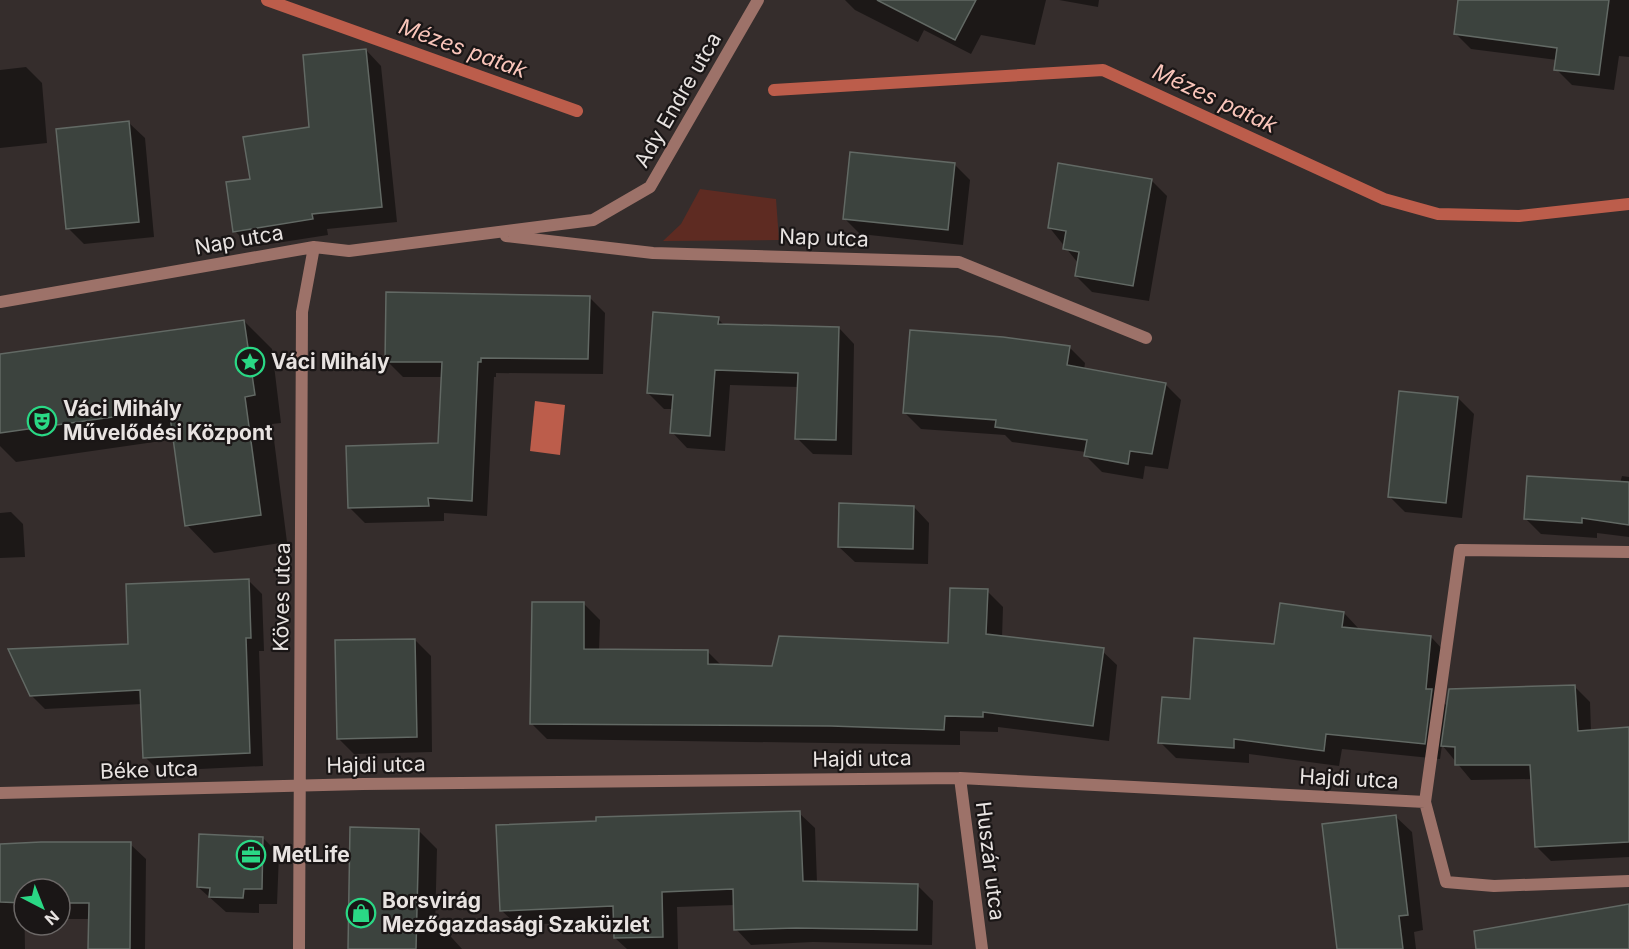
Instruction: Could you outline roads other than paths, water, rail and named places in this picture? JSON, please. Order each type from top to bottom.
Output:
[{"type":"street","name":"Ady Endre utca","points":[[650,188],[758,0]]},
{"type":"street","name":"Nap utca","points":[[0,302],[314,247],[349,251],[593,220],[650,188]]},
{"type":"street","name":"Nap utca","points":[[486,234],[653,253],[960,262],[1146,338]]},
{"type":"street","name":"Köves utca","points":[[298,949],[302,312],[314,247]]},
{"type":"street","name":"Hajdi utca","points":[[1629,552],[1460,550],[1425,802],[1446,882],[1494,886],[1629,881]]},
{"type":"street","name":"Hajdi utca","points":[[300,785],[960,778],[1425,802]]},
{"type":"street","name":"Huszár utca","points":[[960,778],[982,949]]},
{"type":"street","name":"Béke utca","points":[[0,794],[300,785]]},
{"type":"waterway","name":"Mézes patak","points":[[267,0],[577,111]]},
{"type":"waterway","name":"Mézes patak","points":[[774,90],[1103,70],[1384,199],[1438,214],[1519,216],[1629,204]]},
{"type":"place","name":"Váci Mihály","points":[[250,362]]},
{"type":"place","name":"Váci Mihály Művelődési Központ","points":[[42,421]]},
{"type":"place","name":"MetLife","points":[[251,855]]},
{"type":"place","name":"Borsvirág Mezőgazdasági Szaküzlet","points":[[361,913]]}]
